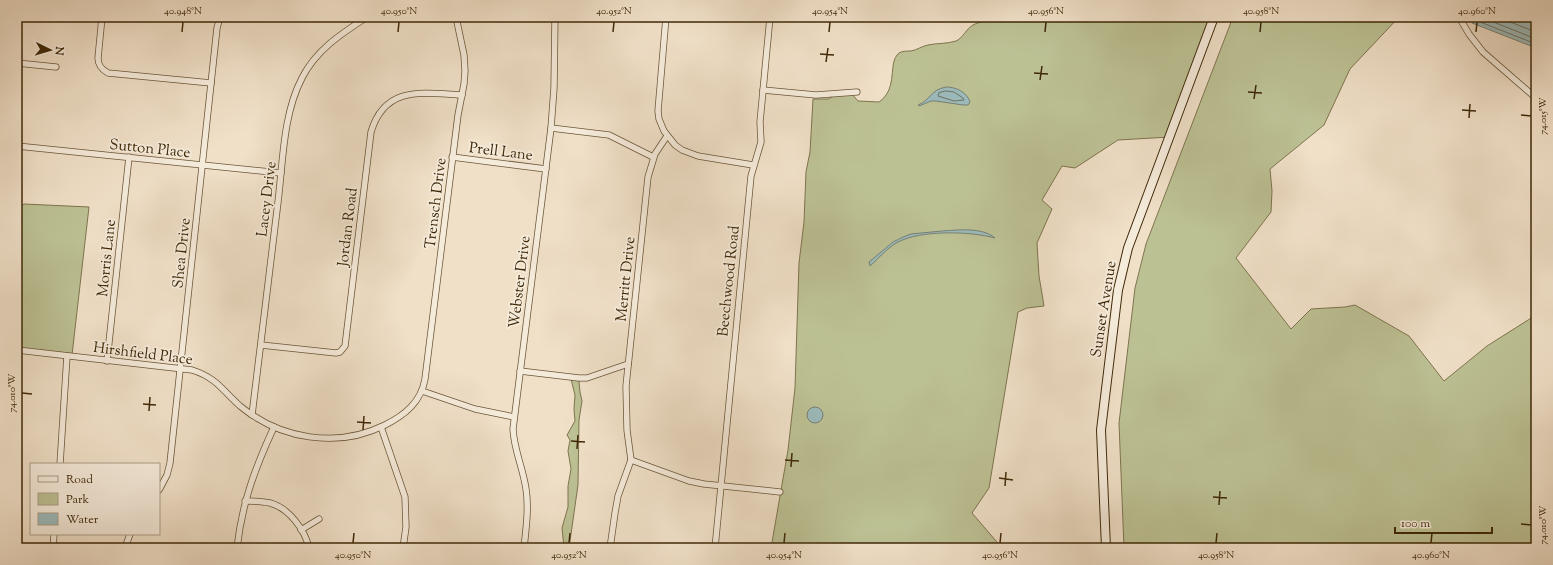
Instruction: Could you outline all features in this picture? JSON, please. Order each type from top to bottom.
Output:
[{"type":"street","points":[[102,17],[98,58],[100,67],[108,73],[211,83]]},
{"type":"street","name":"Shea Drive","points":[[160,488],[167,475],[170,464],[217,28],[220,17]]},
{"type":"street","name":"Lacey Drive","points":[[252,415],[288,117],[292,102],[302,77],[330,42],[367,17]]},
{"type":"street","name":"Trensch Drive","points":[[422,392],[425,379],[452,157],[465,70],[464,55],[456,17]]},
{"type":"street","name":"Webster Drive","points":[[524,548],[527,504],[526,490],[514,440],[514,417],[551,128],[554,88],[555,17]]},
{"type":"street","points":[[666,17],[658,111],[661,127],[675,145],[689,154],[753,165]]},
{"type":"street","name":"Beechwood Road","points":[[715,548],[750,176],[761,142],[763,90],[770,17]]},
{"type":"street","name":"Sunset Avenue","points":[[1106,548],[1101,430],[1115,314],[1122,270],[1128,248],[1214,17]]},
{"type":"street","points":[[1459,17],[1469,34],[1483,52],[1536,98]]},
{"type":"street","points":[[17,63],[56,67]]},
{"type":"street","points":[[763,90],[816,94],[857,92]]},
{"type":"street","name":"Jordan Road","points":[[261,345],[336,353],[343,349],[345,346],[373,124],[378,115],[388,104],[404,95],[417,93],[462,95]]},
{"type":"street","points":[[551,128],[609,135],[653,157]]},
{"type":"street","name":"Merritt Drive","points":[[610,548],[618,496],[631,460],[626,408],[628,364],[648,177],[653,157],[667,136]]},
{"type":"street","name":"Sutton Place","points":[[17,146],[281,173]]},
{"type":"street","name":"Prell Lane","points":[[452,157],[546,169]]},
{"type":"street","name":"Morris Lane","points":[[107,361],[129,158]]},
{"type":"street","name":"Hirshfield Place","points":[[17,350],[197,372],[211,378],[252,415],[274,427],[298,435],[314,438],[331,438],[362,434],[381,427],[405,414],[422,392]]},
{"type":"street","points":[[60,463],[66,356]]},
{"type":"street","points":[[520,371],[587,378],[628,364]]},
{"type":"street","points":[[422,392],[475,409],[514,417]]},
{"type":"street","points":[[237,548],[245,501],[258,461],[274,427]]},
{"type":"street","points":[[381,427],[404,497],[406,514],[403,548]]},
{"type":"street","points":[[631,460],[689,481],[780,492]]},
{"type":"street","points":[[245,501],[268,503],[281,508],[294,520],[307,540],[309,548]]},
{"type":"street","points":[[301,530],[319,519]]},
{"type":"street","points":[[53,548],[54,535]]},
{"type":"street","points":[[125,548],[130,535]]},
{"type":"green space","points":[[993,17],[1214,17],[1170,137],[1118,140],[1075,168],[1062,166],[1042,200],[1052,209],[1037,243],[1039,276],[1044,306],[1027,308],[1018,312],[989,488],[972,513],[1002,548],[771,548],[788,450],[795,388],[799,263],[804,222],[806,172],[810,152],[813,99],[828,99],[837,94],[851,93],[858,101],[879,102],[889,90],[894,63],[899,53],[928,45],[956,41],[961,38],[973,25]]},
{"type":"green space","points":[[1233,17],[1399,17],[1350,69],[1324,125],[1270,169],[1272,191],[1271,212],[1236,258],[1291,329],[1311,309],[1355,305],[1409,336],[1444,381],[1487,346],[1536,315],[1536,548],[1124,548],[1119,423],[1135,288],[1146,244]]},
{"type":"green space","points":[[24,204],[89,207],[72,355],[17,349],[17,209]]},
{"type":"green space","points":[[582,378],[579,382],[582,401],[579,420],[578,485],[569,548],[564,548],[562,528],[568,507],[568,486],[571,469],[568,451],[570,440],[567,435],[575,421],[575,395],[571,379]]},
{"type":"water","points":[[1469,17],[1536,17],[1536,48],[1472,23]]},
{"type":"water","points":[[946,87],[957,89],[964,93],[969,98],[970,102],[968,105],[931,101],[919,106],[918,105],[937,90]]},
{"type":"water","points":[[942,231],[977,231],[990,234],[995,238],[959,233],[919,235],[894,244],[870,266],[869,262],[893,242],[903,237],[911,234]]},
{"type":"water","points":[[815,407],[821,409],[823,415],[821,421],[815,423],[809,421],[807,415],[809,409]]}]
